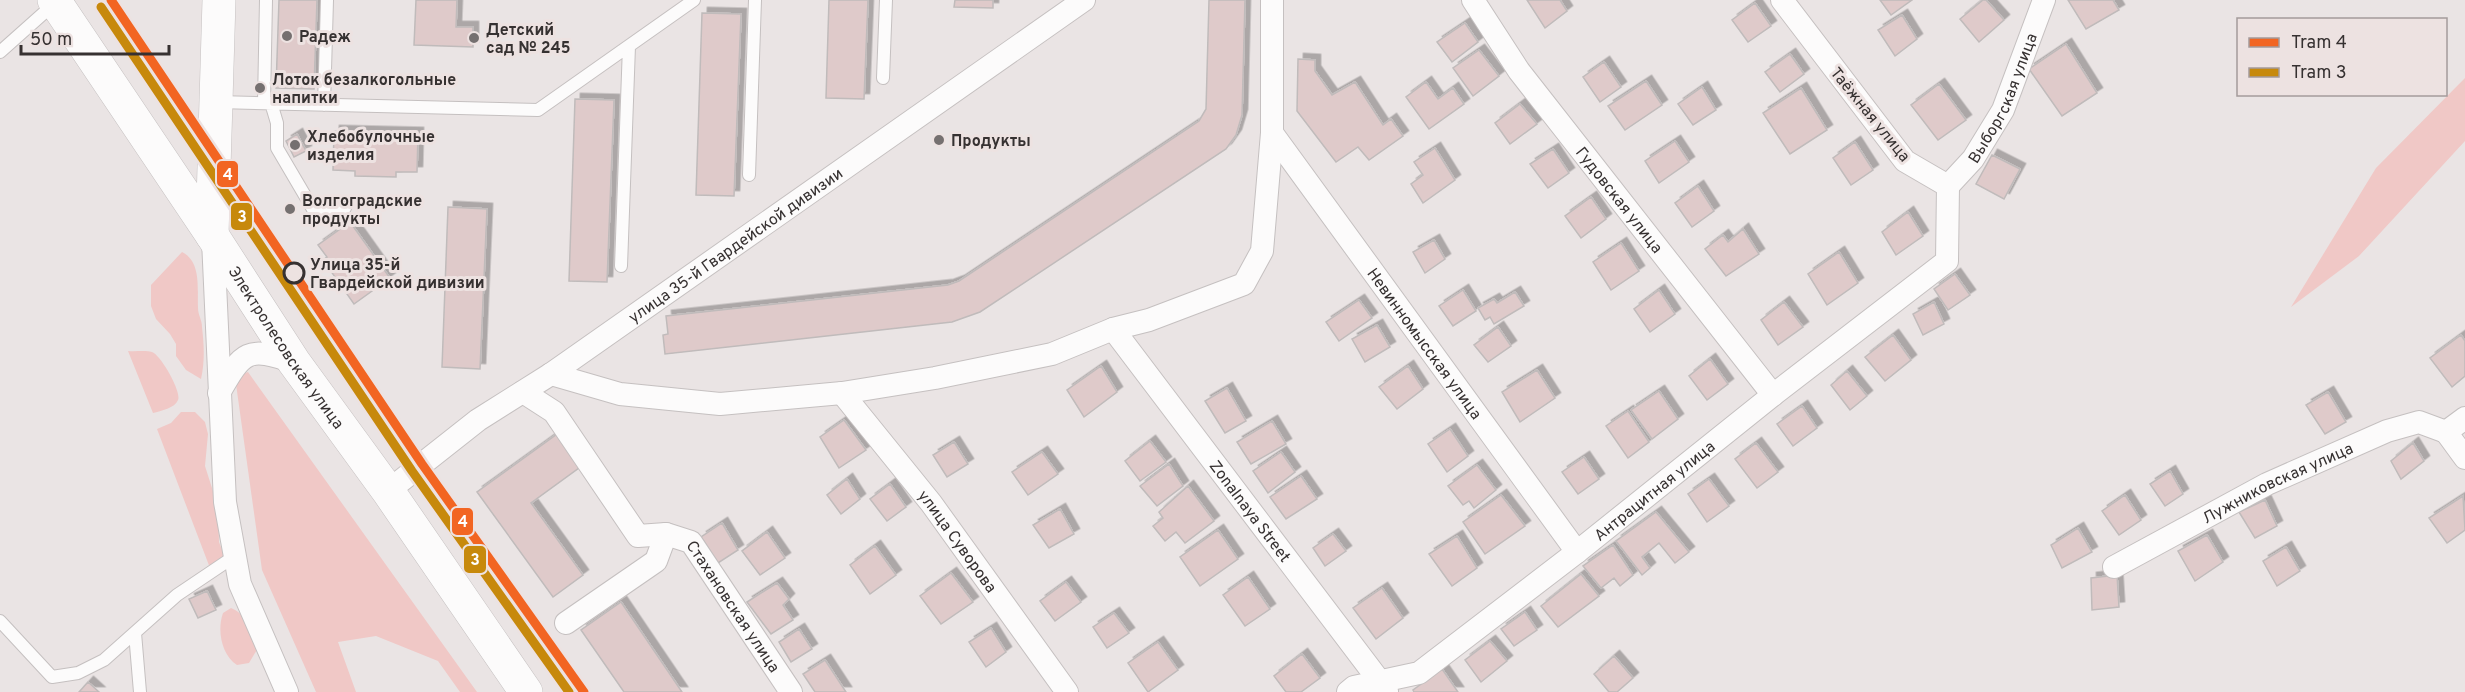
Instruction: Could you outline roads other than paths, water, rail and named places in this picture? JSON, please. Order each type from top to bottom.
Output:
[{"type":"main road","points":[[212,235],[219,0]]},
{"type":"main road","name":"Электролесовская улица","points":[[55,1],[212,235],[294,363],[388,491],[526,692]]},
{"type":"street","name":"улица 35-й Гвардейской дивизии","points":[[388,491],[478,420],[551,374],[1084,0]]},
{"type":"street","points":[[551,374],[620,394],[720,404],[842,393],[935,378],[1052,354],[1113,329],[1149,320],[1244,284],[1262,251],[1272,133],[1272,0]]},
{"type":"street","name":"Гудовская улица","points":[[1473,0],[1519,71],[1773,395]]},
{"type":"street","name":"Таёжная улица","points":[[1782,0],[1905,161],[1948,186]]},
{"type":"street","name":"Выборгская улица","points":[[1948,186],[1973,159],[2003,110],[2044,0]]},
{"type":"street","name":"Невинномысская улица","points":[[1272,133],[1577,552]]},
{"type":"street","name":"Антрацитная улица","points":[[1348,692],[1354,687],[1384,687],[1419,673],[1577,552],[1773,395],[1947,261],[1948,186]]},
{"type":"street","points":[[212,235],[225,502],[240,584],[286,692]]},
{"type":"street","name":"Zonalnaya Street","points":[[1113,329],[1384,687]]},
{"type":"street","points":[[219,393],[237,363],[254,353],[271,354],[294,363]]},
{"type":"street","name":"Стахановская улица","points":[[523,392],[554,412],[638,536],[666,534],[691,542],[791,692]]},
{"type":"street","name":"улица Суворова","points":[[842,393],[931,503],[1067,692]]},
{"type":"street","points":[[2465,418],[2446,432],[2465,458]]},
{"type":"street","name":"Лужниковская улица","points":[[2114,567],[2267,484],[2387,431],[2420,422],[2446,432]]},
{"type":"street","points":[[566,623],[656,561],[666,534]]},
{"type":"lane","points":[[266,0],[268,103],[276,123],[277,148],[314,211],[345,208]]},
{"type":"lane","points":[[324,105],[327,0]]},
{"type":"lane","points":[[215,102],[538,110],[694,0]]},
{"type":"lane","points":[[749,175],[754,0]]},
{"type":"lane","points":[[883,78],[886,0]]},
{"type":"lane","points":[[0,52],[55,1]]},
{"type":"lane","points":[[621,266],[629,46]]},
{"type":"lane","points":[[0,621],[52,677],[78,673],[104,660],[177,595],[235,556]]},
{"type":"lane","points":[[135,633],[140,692]]},
{"type":"tram line","name":"4","points":[[111,0],[422,464],[584,692]]},
{"type":"tram line","name":"3","points":[[101,7],[412,471],[569,692]]},
{"type":"place","name":"Радеж","points":[[287,36]]},
{"type":"place","name":"Детский сад № 245","points":[[474,38]]},
{"type":"place","name":"Лоток безалкогольные напитки","points":[[260,88]]},
{"type":"place","name":"Продукты","points":[[939,140]]},
{"type":"place","name":"Хлебобулочные изделия","points":[[295,145]]},
{"type":"place","name":"Волгоградские продукты","points":[[290,209]]},
{"type":"place","name":"Улица 35-й Гвардейской дивизии","points":[[294,273]]}]
